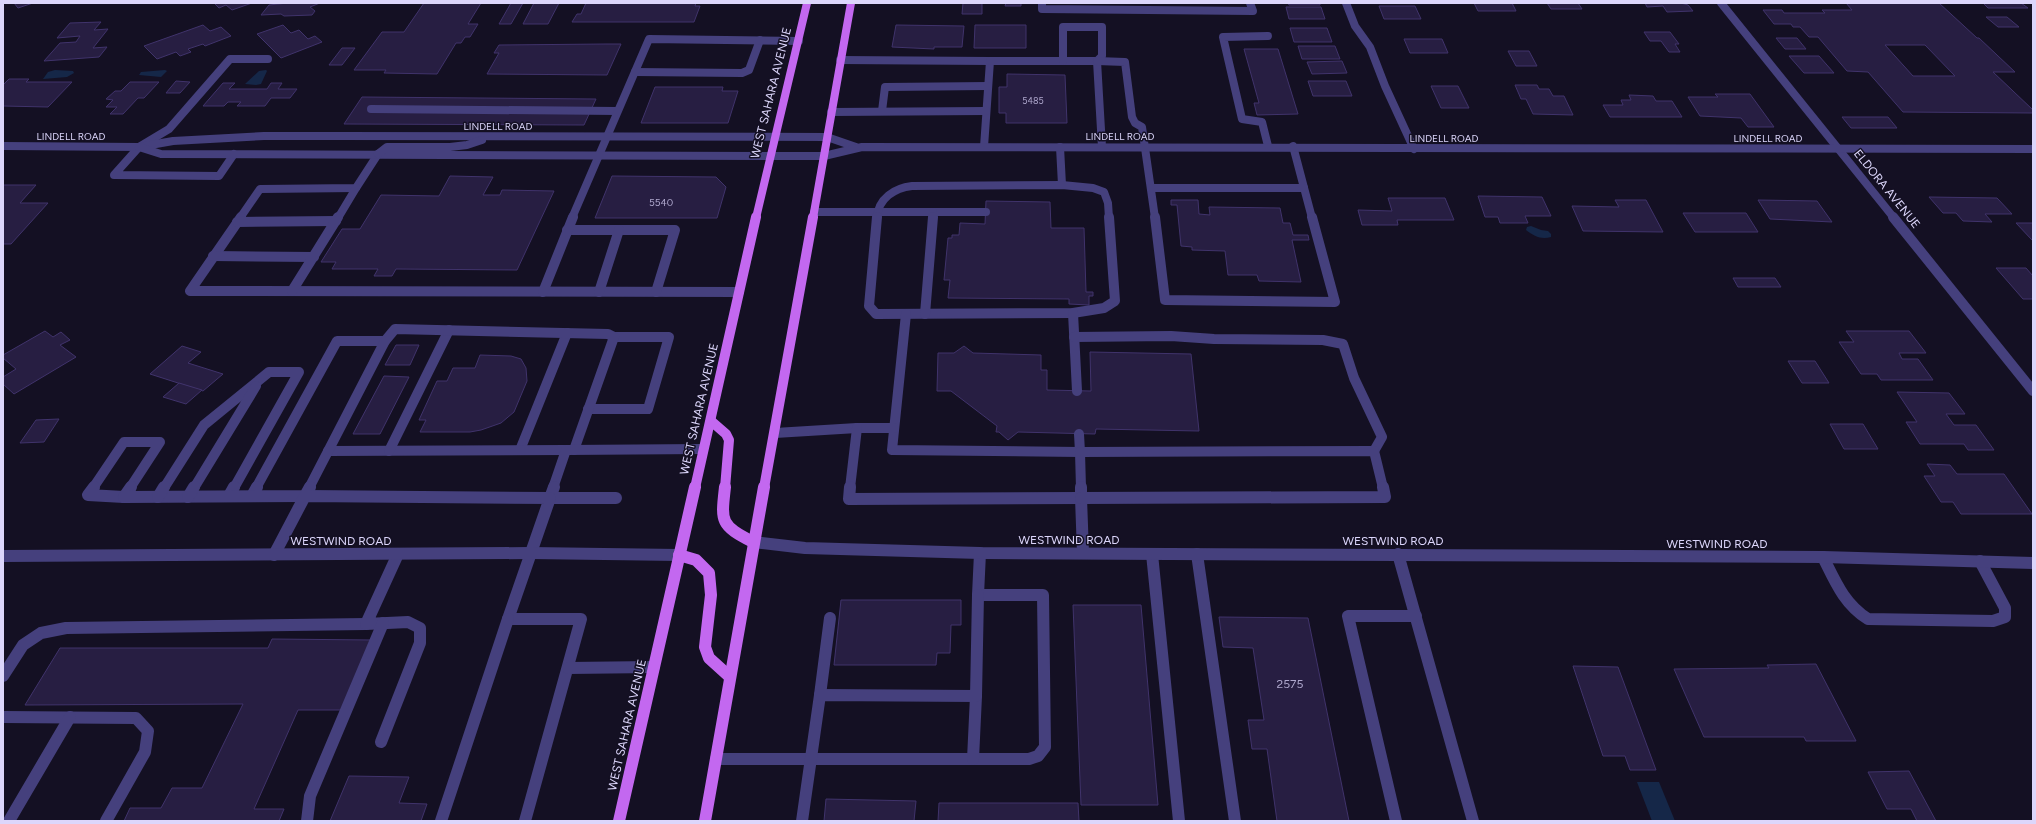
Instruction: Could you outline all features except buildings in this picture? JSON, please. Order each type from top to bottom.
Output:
[{"type":"main road","name":"WEST SAHARA AVENUE","points":[[619,821],[739,292],[807,3]]},
{"type":"main road","points":[[705,821],[753,542],[775,433],[851,3]]},
{"type":"main road","points":[[711,420],[726,434],[729,440],[722,514],[725,524],[735,532],[753,542]]},
{"type":"main road","points":[[679,555],[696,560],[709,573],[712,595],[705,647],[709,658],[730,676]]},
{"type":"street","points":[[1042,3],[1042,9],[1092,6],[1131,6],[1173,7],[1212,11],[1253,11],[1250,3]]},
{"type":"street","points":[[1210,3],[1212,11]]},
{"type":"street","points":[[1346,3],[1355,26],[1370,47],[1385,86],[1414,149]]},
{"type":"street","name":"ELDORA AVENUE","points":[[1721,3],[2033,391]]},
{"type":"street","points":[[1063,61],[1063,27],[1102,28],[1102,56],[1097,61],[1102,147]]},
{"type":"street","points":[[1268,36],[1223,36],[1242,119],[1262,122],[1268,146]]},
{"type":"street","points":[[543,292],[606,136],[650,39],[799,41]]},
{"type":"street","points":[[635,72],[742,72],[750,70],[760,40]]},
{"type":"street","points":[[234,154],[219,176],[114,175],[139,147],[169,129],[230,58],[268,59]]},
{"type":"street","points":[[840,60],[1125,62],[1132,117],[1135,123],[1142,127],[1146,147],[1165,300],[1334,302],[1293,146]]},
{"type":"street","points":[[984,147],[990,61]]},
{"type":"street","points":[[882,111],[885,87],[988,86]]},
{"type":"street","points":[[371,109],[618,110]]},
{"type":"street","points":[[831,112],[986,111]]},
{"type":"street","name":"LINDELL ROAD","points":[[3,146],[139,147],[173,141],[264,136],[606,136],[827,137],[856,147]]},
{"type":"street","points":[[292,291],[378,154],[387,147],[467,145],[490,137]]},
{"type":"street","name":"LINDELL ROAD","points":[[139,147],[161,154],[771,156],[824,156],[856,147],[1293,146],[1414,149],[2033,149]]},
{"type":"street","points":[[1060,147],[1062,185]]},
{"type":"street","points":[[1062,185],[1093,188],[1104,192],[1108,203],[1115,301],[1104,308],[1073,312],[876,314],[870,306],[877,212],[889,194],[898,188],[912,186],[1062,185]]},
{"type":"street","points":[[356,188],[260,188],[190,291],[739,292]]},
{"type":"street","points":[[1151,188],[1304,188]]},
{"type":"street","points":[[814,212],[986,212]]},
{"type":"street","points":[[926,314],[933,212]]},
{"type":"street","points":[[237,222],[336,221]]},
{"type":"street","points":[[567,230],[675,230],[656,292]]},
{"type":"street","points":[[599,292],[619,230]]},
{"type":"street","points":[[214,256],[314,257]]},
{"type":"street","points":[[1073,312],[1077,391]]},
{"type":"street","points":[[906,314],[892,450],[1080,452],[1374,451]]},
{"type":"street","points":[[274,555],[385,341],[395,329],[608,334],[614,337],[669,337],[648,409],[588,409]]},
{"type":"street","points":[[389,451],[449,330]]},
{"type":"street","points":[[520,450],[567,333]]},
{"type":"street","points":[[857,428],[849,499],[1385,497],[1374,451],[1382,437],[1354,378],[1343,344],[1323,340],[1214,339],[1171,336],[1074,337]]},
{"type":"street","points":[[441,821],[530,553],[550,498],[588,409],[614,337]]},
{"type":"street","points":[[252,496],[336,341],[385,341]]},
{"type":"street","points":[[158,497],[204,425],[269,372],[299,372],[229,496]]},
{"type":"street","points":[[188,497],[261,378]]},
{"type":"street","points":[[775,433],[857,428],[894,428]]},
{"type":"street","points":[[1079,434],[1083,553]]},
{"type":"street","points":[[124,497],[160,442],[124,442],[88,495],[124,497],[305,496],[616,498]]},
{"type":"street","points":[[328,451],[703,450]]},
{"type":"street","name":"WESTWIND ROAD","points":[[753,542],[805,548],[980,553],[1398,554],[1823,558],[2033,563]]},
{"type":"street","name":"WESTWIND ROAD","points":[[4,556],[530,553],[679,555]]},
{"type":"street","points":[[973,759],[980,553]]},
{"type":"street","points":[[366,624],[398,554]]},
{"type":"street","points":[[1152,554],[1156,611],[1179,821]]},
{"type":"street","points":[[1197,554],[1235,821]]},
{"type":"street","points":[[1398,554],[1472,821]]},
{"type":"street","points":[[1823,558],[1848,605],[1857,613],[1868,619],[1993,621],[2005,617],[2005,608],[1980,561]]},
{"type":"street","points":[[716,759],[1029,759],[1038,756],[1045,747],[1043,595],[978,595]]},
{"type":"street","points":[[1396,821],[1348,616],[1416,616]]},
{"type":"street","points":[[802,821],[830,618]]},
{"type":"street","points":[[508,619],[581,619],[525,821]]},
{"type":"street","points":[[3,676],[23,645],[41,633],[66,628],[366,624],[408,622],[420,628],[420,643],[381,742]]},
{"type":"street","points":[[307,821],[310,796],[382,623]]},
{"type":"street","points":[[568,668],[654,667]]},
{"type":"street","points":[[820,695],[976,696]]},
{"type":"street","points":[[3,717],[136,718],[148,731],[145,752],[106,821]]},
{"type":"street","points":[[9,821],[70,717]]},
{"type":"water","points":[[55,70],[73,71],[74,73],[67,77],[43,79],[48,72]]},
{"type":"water","points":[[167,71],[161,77],[139,75],[141,72]]},
{"type":"water","points":[[259,71],[267,71],[261,84],[245,84]]},
{"type":"water","points":[[1531,226],[1548,231],[1551,234],[1551,237],[1541,238],[1532,234],[1526,230],[1527,227]]},
{"type":"water","points":[[1637,782],[1659,782],[1675,821],[1652,821]]}]
